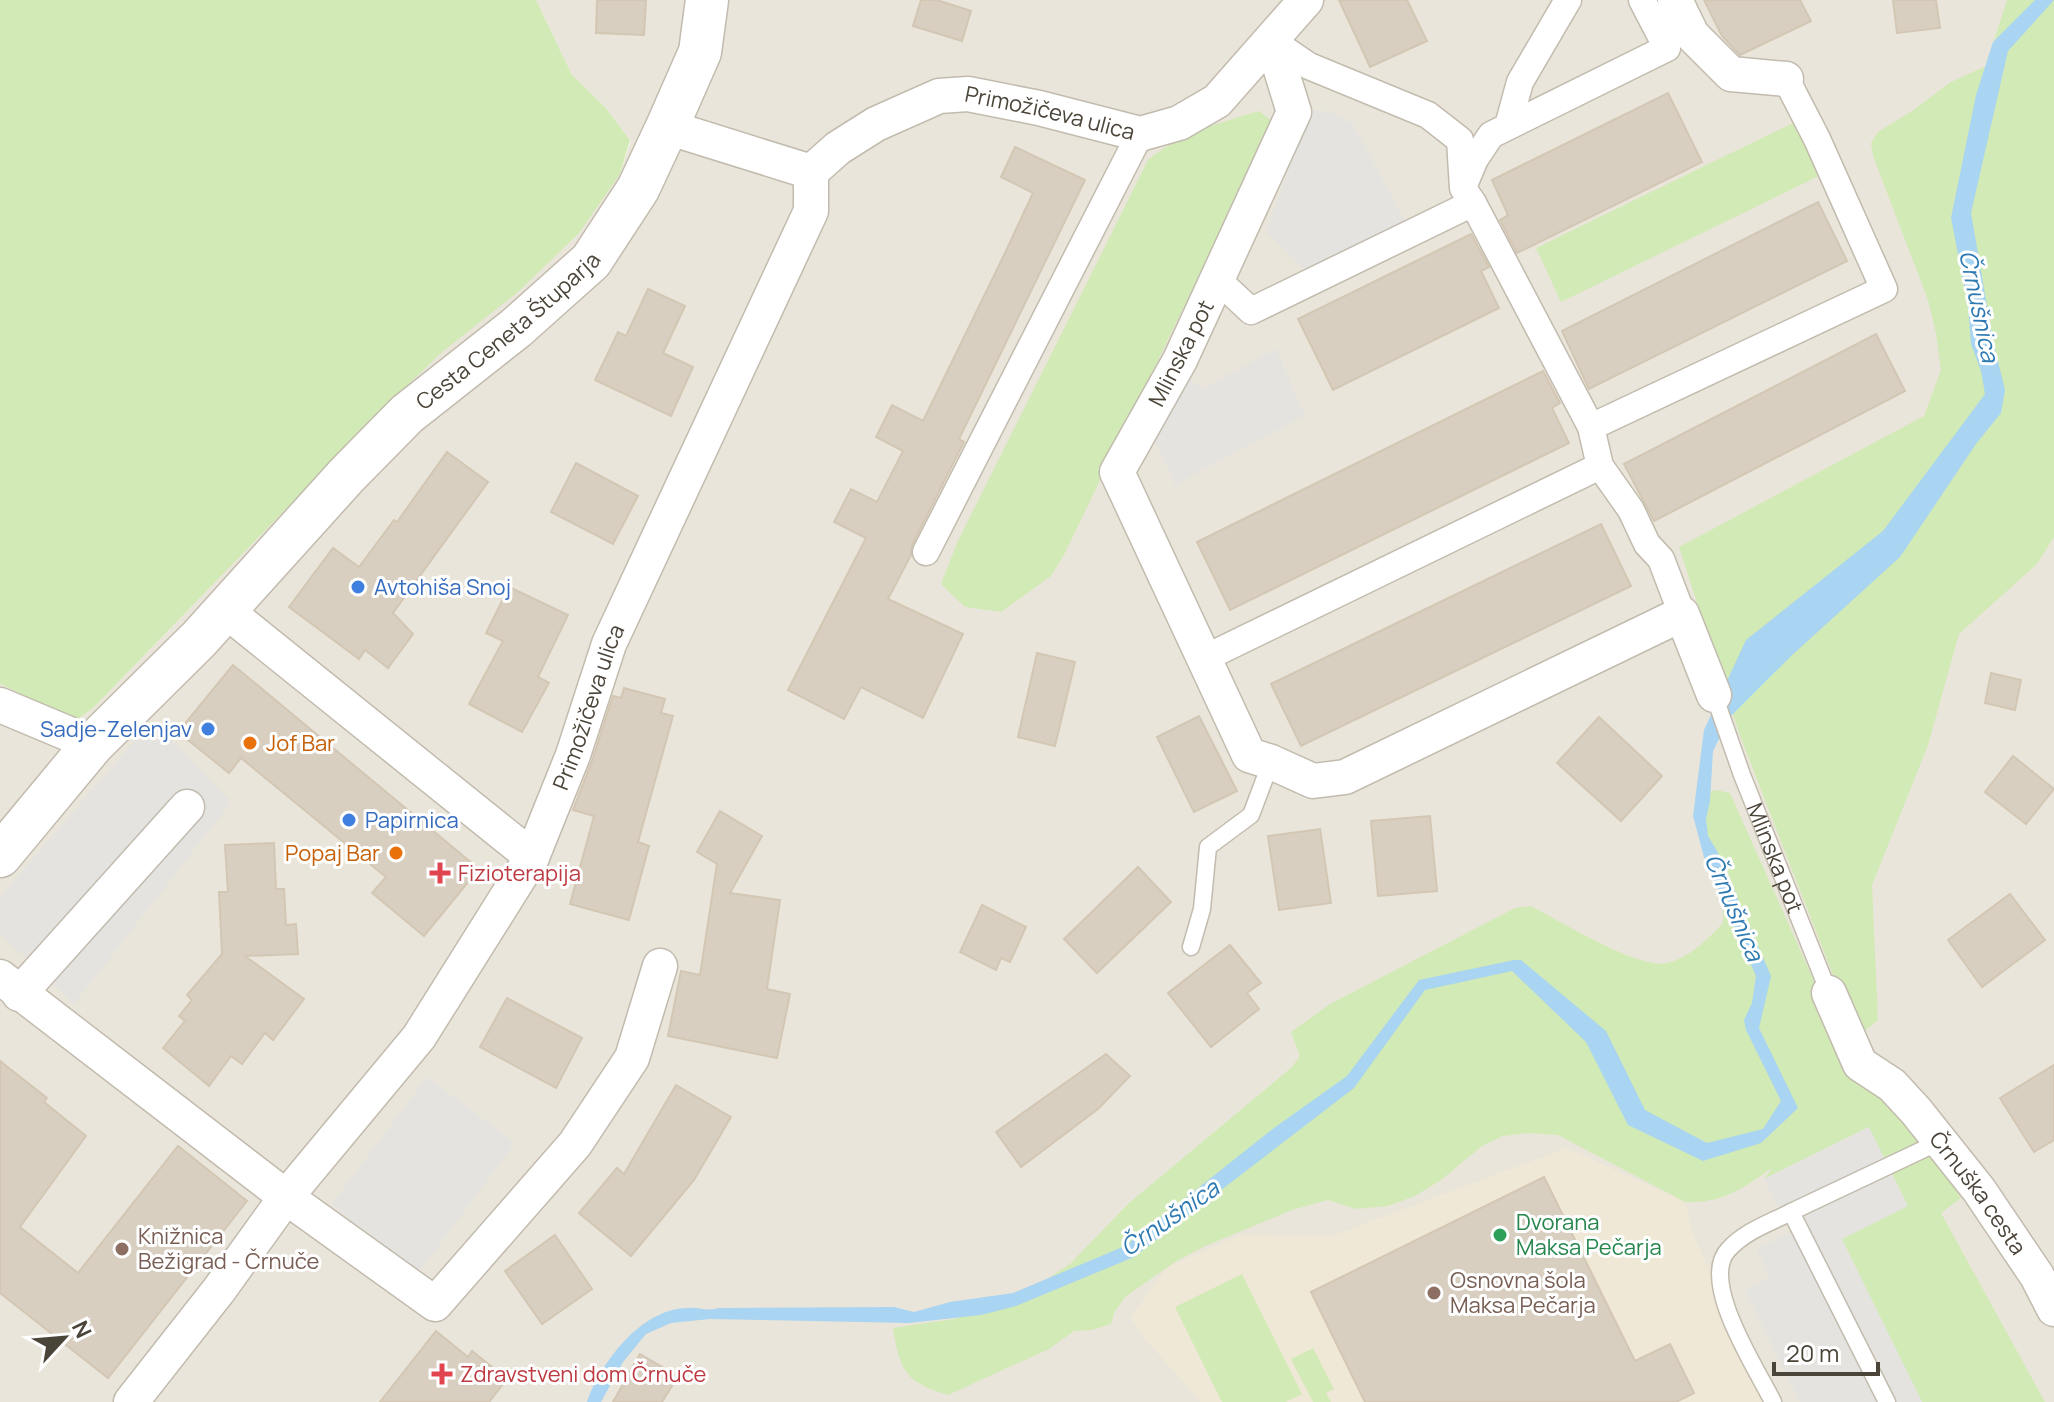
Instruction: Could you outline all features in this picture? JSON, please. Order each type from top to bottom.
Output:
[{"type":"street","name":"Cesta Ceneta Štuparja","points":[[0,856],[93,744],[199,639],[346,476],[407,414],[516,328],[591,261],[638,189],[667,127],[700,52],[707,0]]},
{"type":"street","name":"Primožičeva ulica","points":[[131,1402],[219,1290],[286,1197],[419,1037],[532,857],[563,783],[609,644],[811,211],[811,172],[838,148],[876,124],[939,96],[968,94],[1039,108],[1140,134],[1179,123],[1217,101],[1306,0]]},
{"type":"street","points":[[1508,126],[1520,82],[1568,0]]},
{"type":"street","points":[[1591,427],[1884,289],[1817,139],[1786,79],[1731,74],[1679,42],[1642,0]]},
{"type":"street","points":[[1675,0],[1679,42]]},
{"type":"street","points":[[1272,41],[1309,66],[1428,115],[1460,140],[1468,196]]},
{"type":"street","name":"Mlinska pot","points":[[1272,41],[1294,112],[1180,360],[1117,472],[1249,755],[1313,781],[1345,777],[1682,614]]},
{"type":"street","points":[[1468,196],[1475,159],[1491,135],[1679,42]]},
{"type":"street","points":[[667,127],[811,172]]},
{"type":"street","points":[[926,552],[1140,134]]},
{"type":"street","points":[[1218,280],[1251,311],[1468,196]]},
{"type":"street","name":"Mlinska pot","points":[[1468,196],[1591,427],[1600,466],[1631,510],[1647,544],[1661,559],[1714,695]]},
{"type":"street","points":[[1203,659],[1600,466]]},
{"type":"street","points":[[225,610],[532,857]]},
{"type":"street","points":[[0,705],[93,744]]},
{"type":"street","points":[[187,807],[10,986],[286,1197],[435,1304],[575,1144],[632,1058],[660,966]]},
{"type":"street","name":"Mlinska pot","points":[[1829,993],[1860,1064],[1892,1085]]},
{"type":"street","name":"Črnuška cesta","points":[[1892,1085],[1979,1190],[2037,1276],[2054,1309]]},
{"type":"lane","name":"Mlinska pot","points":[[1714,695],[1742,775],[1829,993]]},
{"type":"lane","points":[[1191,947],[1202,909],[1208,847],[1251,815],[1271,762]]},
{"type":"lane","points":[[1773,1402],[1723,1300],[1719,1275],[1726,1252],[1745,1235],[1941,1141]]},
{"type":"lane","points":[[1791,1212],[1887,1402]]},
{"type":"shaded area","points":[[536,0],[2054,0],[2054,1402],[0,1402],[0,684],[78,720],[93,708],[383,409],[620,174],[631,141],[605,107],[572,75]]},
{"type":"shaded area","points":[[1310,109],[1330,112],[1353,124],[1407,225],[1311,275],[1266,231]]},
{"type":"shaded area","points":[[1276,349],[1305,415],[1175,485],[1154,439],[1187,376],[1202,389]]},
{"type":"shaded area","points":[[152,721],[231,802],[74,1004],[0,933],[0,897]]},
{"type":"shaded area","points":[[427,1077],[515,1143],[419,1272],[331,1205]]},
{"type":"shaded area","points":[[1869,1127],[1908,1206],[1842,1239],[1922,1402],[1800,1402],[1745,1290],[1770,1277],[1757,1249],[1791,1232],[1764,1179]]},
{"type":"shaded area","name":"Osnovna šola Maksa Pečarja","points":[[1567,1148],[1685,1202],[1692,1232],[1769,1402],[1201,1402],[1147,1341],[1131,1318],[1167,1267],[1241,1235],[1332,1236]]},
{"type":"green space","points":[[0,0],[536,0],[572,75],[605,107],[630,140],[620,174],[579,233],[518,292],[442,352],[383,409],[93,708],[77,720],[0,684]]},
{"type":"green space","points":[[2007,0],[2054,0],[2054,537],[2037,564],[1959,634],[1928,745],[1872,885],[1878,1020],[1857,1037],[1739,733],[1679,547],[1924,416],[1941,370],[1936,333],[1928,300],[1873,156],[1871,143],[1878,132],[1951,82],[1986,66]]},
{"type":"green space","points":[[1259,111],[1273,122],[1064,555],[1051,576],[1001,612],[965,607],[941,584],[957,543],[1148,160],[1187,136]]},
{"type":"green space","points":[[1797,121],[1823,174],[1561,302],[1536,248]]},
{"type":"green space","points":[[1716,790],[1730,793],[1851,1064],[1908,1120],[1961,1198],[1941,1213],[2045,1402],[1922,1402],[1841,1239],[1869,1127],[1764,1179],[1773,1167],[1732,1193],[1698,1202],[1685,1202],[1558,1135],[1528,1133],[1503,1136],[1482,1146],[1441,1180],[1415,1196],[1388,1206],[1356,1209],[1328,1200],[1292,1210],[1203,1247],[1175,1262],[1125,1297],[1114,1313],[1111,1324],[1074,1331],[1049,1349],[948,1395],[922,1385],[907,1373],[898,1355],[893,1328],[954,1319],[1015,1301],[1071,1263],[1129,1203],[1292,1067],[1300,1056],[1291,1032],[1330,1004],[1515,908],[1531,906],[1600,943],[1638,959],[1668,963],[1691,952],[1723,923],[1716,861],[1700,812],[1701,795]]},
{"type":"green space","points":[[1242,1274],[1302,1394],[1286,1402],[1222,1402],[1175,1307]]},
{"type":"green space","points":[[1313,1348],[1334,1389],[1326,1393],[1331,1402],[1313,1402],[1291,1359]]},
{"type":"water","name":"Črnušnica","points":[[2035,0],[2054,0],[2008,51],[1971,213],[1993,341],[2005,390],[2001,413],[1976,444],[1900,557],[1790,657],[1730,717],[1713,751],[1706,819],[1708,836],[1771,976],[1759,1028],[1798,1108],[1761,1143],[1703,1161],[1628,1125],[1586,1042],[1512,971],[1425,990],[1354,1088],[1134,1257],[1016,1306],[981,1315],[909,1323],[710,1319],[671,1323],[646,1334],[623,1362],[601,1402],[587,1402],[602,1371],[625,1340],[654,1317],[670,1311],[691,1308],[894,1307],[914,1312],[950,1302],[1013,1293],[1125,1246],[1274,1128],[1347,1076],[1419,980],[1521,960],[1606,1031],[1645,1110],[1707,1143],[1763,1129],[1781,1101],[1744,1020],[1752,1003],[1756,976],[1704,857],[1693,816],[1704,730],[1746,640],[1883,531],[1985,394],[1971,344],[1968,306],[1951,218],[1976,95],[1993,42]]},
{"type":"building","points":[[597,0],[646,0],[644,35],[596,33]]},
{"type":"building","points":[[921,0],[937,0],[971,11],[962,41],[913,26]]},
{"type":"building","points":[[1339,0],[1407,0],[1427,41],[1370,67]]},
{"type":"building","points":[[1704,0],[1800,0],[1811,21],[1740,55],[1722,36]]},
{"type":"building","points":[[1893,0],[1936,0],[1940,28],[1897,33]]},
{"type":"building","points":[[1668,93],[1702,162],[1517,253],[1500,220],[1508,215],[1492,180]]},
{"type":"building","points":[[1015,147],[1085,180],[959,439],[964,442],[888,599],[963,634],[923,718],[861,687],[844,719],[788,690],[866,538],[834,522],[851,489],[877,502],[903,451],[876,437],[892,405],[923,421],[1005,253],[1033,193],[1001,177]]},
{"type":"building","points":[[1818,202],[1847,261],[1589,389],[1562,331]]},
{"type":"building","points":[[1471,234],[1489,267],[1481,271],[1499,308],[1333,390],[1298,319]]},
{"type":"building","points":[[648,289],[685,306],[663,353],[693,367],[671,416],[595,380],[618,332],[626,336]]},
{"type":"building","points":[[1876,334],[1905,391],[1654,521],[1624,464]]},
{"type":"building","points":[[1543,371],[1560,403],[1552,408],[1569,443],[1230,610],[1197,542]]},
{"type":"building","name":"Avtohiša Snoj","points":[[447,452],[488,482],[393,613],[413,634],[388,668],[365,650],[359,659],[289,607],[333,548],[359,567],[394,520],[397,522]]},
{"type":"building","points":[[576,463],[638,496],[613,544],[551,512]]},
{"type":"building","points":[[1601,524],[1631,586],[1301,746],[1271,684]]},
{"type":"building","points":[[509,587],[568,615],[538,677],[549,683],[522,732],[469,704],[503,641],[486,633]]},
{"type":"building","points":[[1037,653],[1075,662],[1055,746],[1018,737]]},
{"type":"building","points":[[233,665],[479,869],[424,936],[372,893],[386,877],[241,758],[229,773],[178,732]]},
{"type":"building","points":[[1991,673],[2021,680],[2015,710],[1985,703]]},
{"type":"building","points":[[624,688],[665,699],[661,713],[673,716],[638,842],[649,846],[629,920],[570,904],[594,816],[573,810],[613,696],[621,698]]},
{"type":"building","points":[[1199,716],[1237,791],[1194,812],[1157,737]]},
{"type":"building","points":[[1599,717],[1662,776],[1621,821],[1557,763]]},
{"type":"building","points":[[2013,756],[2054,789],[2026,824],[1985,792]]},
{"type":"building","points":[[720,811],[762,836],[730,893],[780,900],[767,989],[790,994],[777,1058],[668,1036],[681,971],[700,975],[717,864],[697,852]]},
{"type":"building","points":[[1430,816],[1437,891],[1378,896],[1371,821]]},
{"type":"building","points":[[1320,829],[1331,903],[1279,910],[1268,836]]},
{"type":"building","points":[[274,843],[276,889],[284,889],[286,925],[296,924],[298,954],[245,956],[304,999],[273,1040],[265,1033],[242,1064],[231,1056],[209,1086],[163,1048],[185,1021],[179,1016],[192,1000],[187,995],[222,954],[219,892],[228,892],[225,845]]},
{"type":"building","points":[[1138,867],[1171,902],[1097,973],[1064,939]]},
{"type":"building","points":[[2010,894],[2045,940],[1982,987],[1948,940]]},
{"type":"building","points":[[982,905],[1026,927],[1010,962],[1001,958],[996,970],[960,952]]},
{"type":"building","points":[[1230,945],[1261,983],[1247,993],[1259,1009],[1211,1047],[1168,993]]},
{"type":"building","points":[[507,998],[582,1038],[556,1088],[480,1047]]},
{"type":"building","points":[[1106,1054],[1130,1076],[1098,1109],[1021,1167],[996,1132]]},
{"type":"building","points":[[0,1061],[47,1098],[44,1102],[86,1136],[20,1227],[78,1273],[178,1146],[247,1201],[108,1378],[0,1293]]},
{"type":"building","points":[[2054,1065],[2054,1140],[2034,1152],[2000,1098]]},
{"type":"building","points":[[676,1085],[731,1117],[694,1180],[631,1256],[579,1213],[617,1168],[624,1174]]},
{"type":"building","name":"Dvorana Maksa Pečarja","points":[[1544,1177],[1635,1361],[1670,1344],[1694,1393],[1676,1402],[1365,1402],[1311,1292]]},
{"type":"building","points":[[555,1235],[592,1289],[542,1324],[505,1271]]},
{"type":"building","name":"Zdravstveni dom Črnuče","points":[[436,1331],[468,1357],[472,1351],[507,1379],[489,1402],[380,1402]]},
{"type":"building","points":[[640,1354],[678,1376],[662,1402],[613,1402]]},
{"type":"place","name":"Avtohiša Snoj","points":[[358,587]]},
{"type":"place","name":"Sadje-Zelenjav","points":[[208,729]]},
{"type":"place","name":"Jof Bar","points":[[250,743]]},
{"type":"place","name":"Papirnica","points":[[349,820]]},
{"type":"place","name":"Popaj Bar","points":[[396,853]]},
{"type":"place","name":"Fizioterapija","points":[[440,873]]},
{"type":"place","name":"Dvorana Maksa Pečarja","points":[[1500,1235]]},
{"type":"place","name":"Knižnica Bežigrad - Črnuče","points":[[122,1249]]},
{"type":"place","name":"Osnovna šola Maksa Pečarja","points":[[1434,1293]]},
{"type":"place","name":"Zdravstveni dom Črnuče","points":[[442,1374]]}]
